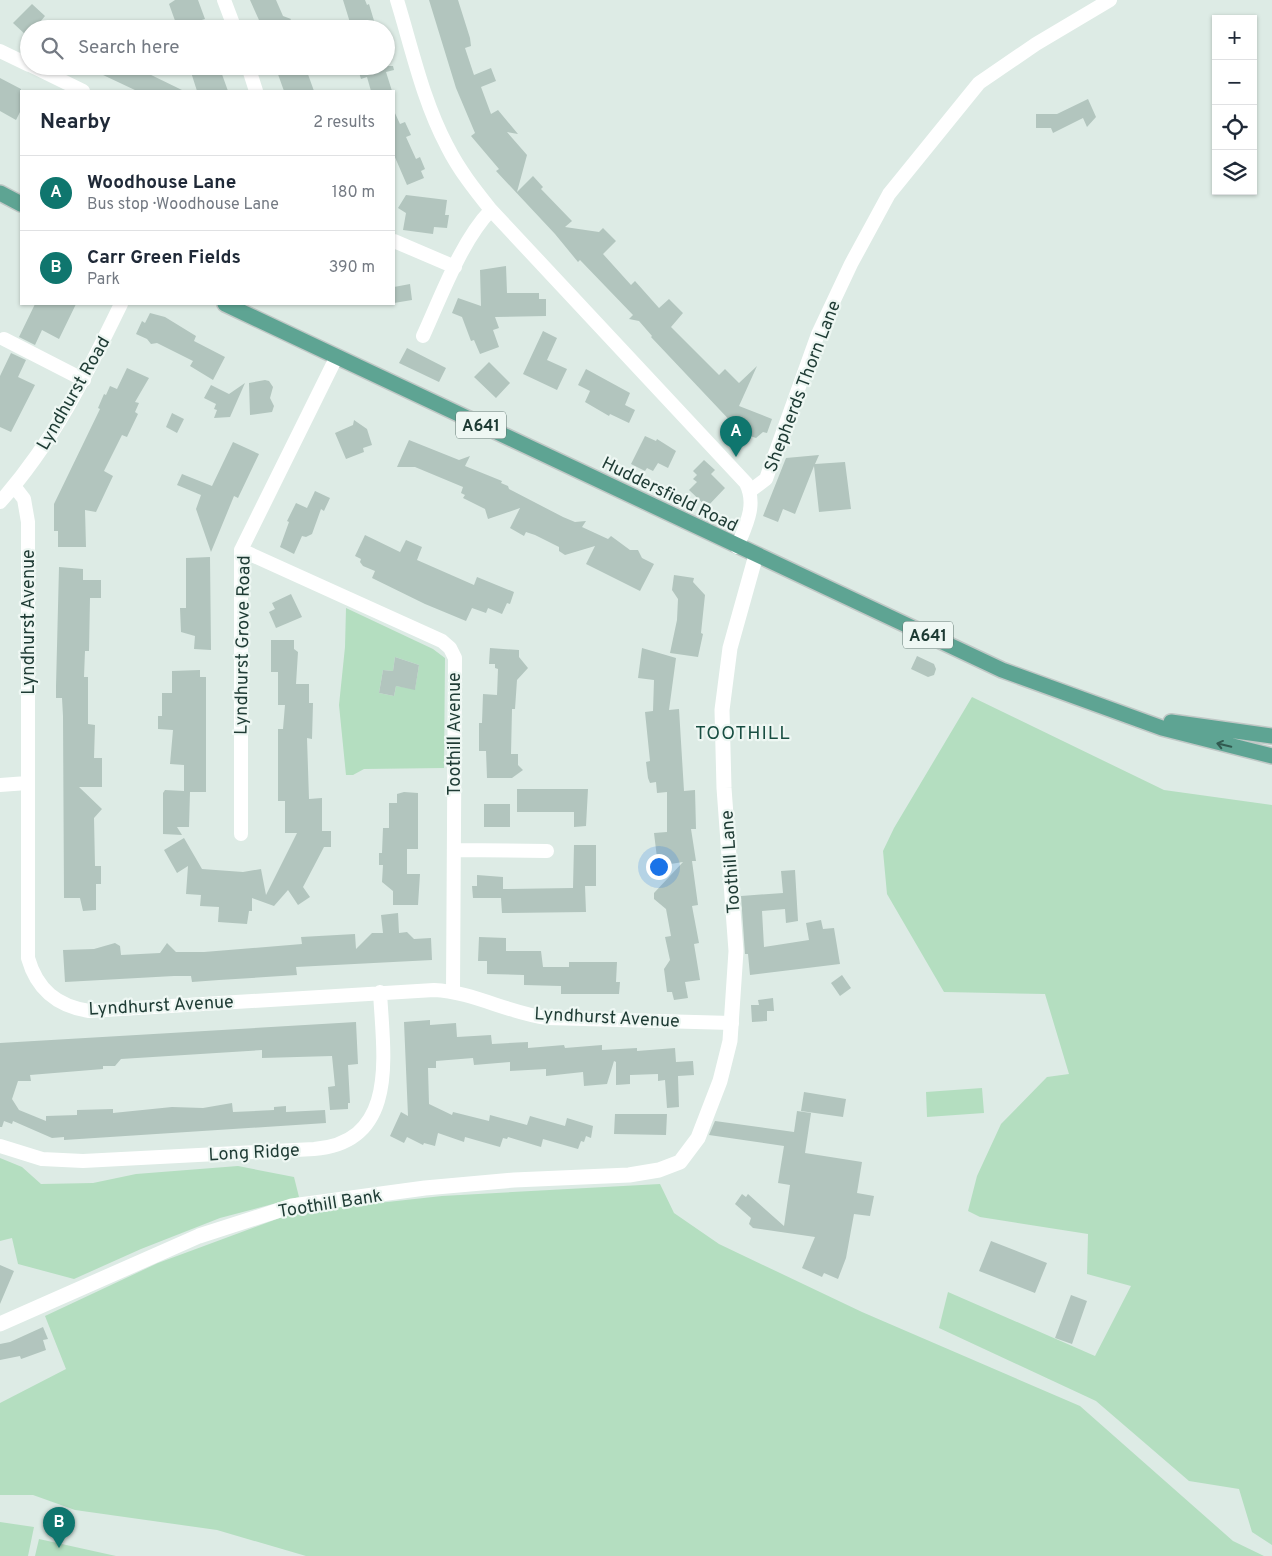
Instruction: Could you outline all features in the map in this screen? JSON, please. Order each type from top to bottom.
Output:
[{"type":"main road","points":[[0,193],[20,203]]},
{"type":"main road","name":"Huddersfield Road","points":[[227,305],[336,358],[1002,670],[1162,728],[1222,745],[1272,756]]},
{"type":"main road","name":"Huddersfield Road","points":[[1103,708],[1171,722],[1272,736]]},
{"type":"street","points":[[224,0],[231,20]]},
{"type":"street","points":[[397,0],[434,118],[460,169],[490,210],[739,474],[750,491],[752,505],[737,546]]},
{"type":"street","name":"Shepherds Thorn Lane","points":[[750,491],[766,479],[818,334],[851,264],[889,194],[979,83],[1036,44],[1110,0]]},
{"type":"street","points":[[0,51],[20,61]]},
{"type":"street","points":[[49,75],[81,90]]},
{"type":"street","points":[[251,75],[256,90]]},
{"type":"street","points":[[423,336],[470,236],[490,210]]},
{"type":"street","points":[[395,241],[455,267]]},
{"type":"street","name":"Lyndhurst Road","points":[[0,502],[51,436],[84,380],[121,305]]},
{"type":"street","points":[[4,339],[84,380]]},
{"type":"street","name":"Lyndhurst Grove Road","points":[[241,834],[241,550],[336,358]]},
{"type":"street","name":"Lyndhurst Avenue","points":[[14,486],[24,498],[28,522],[28,958],[33,975],[45,992],[55,1000],[67,1006],[89,1010],[424,990],[453,991],[547,1018],[732,1023]]},
{"type":"street","name":"Toothill Avenue","points":[[241,550],[442,641],[450,648],[455,658],[453,991]]},
{"type":"street","name":"Toothill Lane","points":[[680,1162],[698,1138],[711,1106],[725,1062],[732,1023],[736,951],[724,788],[722,710],[730,648],[756,555]]},
{"type":"street","points":[[0,785],[28,784]]},
{"type":"street","points":[[454,850],[547,851]]},
{"type":"street","name":"Long Ridge","points":[[0,1146],[42,1159],[82,1161],[314,1149],[336,1146],[356,1134],[376,1111],[380,1101],[383,1069],[380,992]]},
{"type":"street","name":"Toothill Bank","points":[[0,1324],[199,1236],[292,1206],[425,1188],[504,1181],[629,1175],[659,1170],[680,1162]]},
{"type":"green space","points":[[346,608],[433,649],[445,658],[444,768],[364,769],[353,775],[346,775],[339,705],[345,647]],"holes":[[[395,657],[419,665],[415,689],[396,686],[394,696],[379,693],[383,670],[393,671]]]},
{"type":"green space","points":[[972,697],[1164,790],[1272,805],[1272,1545],[1252,1532],[1239,1489],[1189,1481],[1096,1401],[939,1328],[948,1292],[1095,1356],[1131,1286],[1087,1274],[1088,1234],[980,1217],[968,1211],[977,1176],[1001,1124],[1047,1077],[1069,1074],[1045,994],[944,992],[887,894],[883,851],[894,828]]},
{"type":"green space","points":[[982,1088],[984,1113],[927,1117],[926,1092]]},
{"type":"green space","points":[[0,1158],[22,1167],[41,1184],[93,1183],[136,1174],[238,1166],[294,1177],[299,1197],[220,1218],[141,1249],[74,1279],[18,1264],[12,1238],[0,1241]]},
{"type":"green space","points":[[660,1184],[674,1213],[719,1244],[862,1312],[1080,1406],[1233,1541],[1264,1556],[306,1556],[217,1530],[75,1510],[33,1495],[0,1495],[0,1403],[66,1369],[45,1316],[158,1263],[296,1212],[442,1196]]},
{"type":"green space","points":[[0,1522],[34,1527],[28,1556],[0,1556]]},
{"type":"green space","points":[[39,1539],[116,1556],[35,1556]]},
{"type":"building","points":[[175,0],[198,0],[205,19],[175,20],[169,4]]},
{"type":"building","points":[[250,0],[276,0],[283,16],[291,19],[290,20],[259,20]]},
{"type":"building","points":[[343,0],[365,0],[367,5],[369,4],[374,20],[349,20]]},
{"type":"building","points":[[429,0],[458,0],[470,38],[471,46],[465,48],[474,75],[491,68],[496,81],[481,87],[491,114],[498,110],[518,134],[507,132],[527,155],[517,192],[533,176],[543,187],[541,189],[572,221],[565,227],[599,232],[603,228],[616,241],[603,254],[631,285],[635,281],[659,308],[669,299],[683,313],[671,327],[719,375],[725,369],[739,383],[757,366],[739,406],[772,419],[767,433],[763,432],[756,438],[735,431],[736,427],[651,337],[639,321],[629,319],[633,315],[580,260],[578,262],[555,234],[496,171],[499,169],[471,136],[475,133],[456,88]]},
{"type":"building","points":[[32,4],[45,16],[42,20],[20,20],[20,30],[13,23]]},
{"type":"building","points":[[103,75],[151,75],[182,90],[135,90]]},
{"type":"building","points":[[192,75],[222,75],[228,90],[197,90]]},
{"type":"building","points":[[278,75],[308,75],[314,90],[284,90]]},
{"type":"building","points":[[360,75],[387,75],[392,90],[371,90],[367,77],[361,79]]},
{"type":"building","points":[[0,78],[21,90],[20,112],[16,120],[0,111]]},
{"type":"building","points":[[1088,99],[1096,117],[1087,127],[1083,118],[1053,133],[1051,128],[1036,128],[1036,114],[1057,114]]},
{"type":"building","points":[[395,113],[400,124],[405,122],[411,135],[406,137],[416,159],[420,157],[425,169],[421,171],[424,178],[407,185],[395,157]]},
{"type":"building","points":[[406,195],[447,200],[445,215],[449,215],[447,228],[434,227],[433,234],[403,230],[406,213],[398,208]]},
{"type":"building","points":[[506,266],[507,293],[539,293],[539,299],[546,299],[546,316],[495,317],[499,328],[493,330],[499,347],[480,354],[474,340],[471,341],[462,317],[452,313],[458,298],[481,306],[480,270]]},
{"type":"building","points":[[410,284],[412,300],[395,303],[395,287]]},
{"type":"building","points":[[35,305],[76,305],[59,339],[42,330],[35,345],[19,337]]},
{"type":"building","points":[[150,313],[165,317],[196,336],[194,341],[225,357],[213,380],[190,366],[193,361],[157,343],[151,344],[147,339],[136,334],[142,321],[145,323]]},
{"type":"building","points":[[543,331],[557,338],[547,360],[567,369],[557,390],[523,374]]},
{"type":"building","points":[[407,348],[446,368],[439,382],[399,363]]},
{"type":"building","points":[[11,353],[26,360],[18,377],[35,385],[11,432],[0,427],[0,376]]},
{"type":"building","points":[[489,362],[510,383],[496,398],[474,377]]},
{"type":"building","points":[[127,368],[149,378],[135,402],[139,403],[135,412],[138,414],[127,437],[122,435],[104,471],[113,476],[96,512],[85,510],[86,547],[58,547],[58,531],[54,531],[54,504],[100,409],[98,408],[104,394],[106,395],[110,386],[117,389]]},
{"type":"building","points":[[586,369],[630,393],[625,405],[635,410],[629,423],[610,414],[609,416],[585,402],[590,391],[578,385]]},
{"type":"building","points":[[269,381],[273,387],[270,398],[274,406],[272,412],[250,415],[249,383]]},
{"type":"building","points":[[245,383],[230,417],[214,418],[217,410],[214,409],[216,404],[204,398],[211,385],[229,394]]},
{"type":"building","points":[[172,413],[184,419],[177,433],[166,427]]},
{"type":"building","points":[[354,420],[367,429],[372,445],[363,448],[364,452],[346,459],[335,433],[353,425]]},
{"type":"building","points":[[645,436],[656,441],[657,439],[676,451],[668,468],[658,463],[653,471],[647,468],[645,471],[631,464]]},
{"type":"building","points":[[409,440],[459,460],[470,456],[465,466],[502,481],[501,483],[508,486],[509,489],[563,517],[575,522],[586,521],[582,527],[608,539],[611,536],[630,550],[638,550],[642,558],[654,564],[640,591],[586,564],[595,546],[565,555],[559,551],[559,547],[535,535],[526,532],[524,536],[510,528],[520,508],[488,519],[485,509],[463,498],[465,495],[461,493],[463,487],[415,467],[397,467]]},
{"type":"building","points":[[233,442],[259,454],[238,498],[234,496],[211,552],[196,509],[201,495],[177,485],[182,474],[212,486]]},
{"type":"building","points":[[819,455],[815,464],[845,462],[851,509],[819,512],[814,466],[795,514],[783,509],[778,522],[763,516],[786,458]]},
{"type":"building","points":[[704,460],[715,470],[711,474],[725,488],[707,507],[689,490],[697,482],[693,479],[697,475],[693,471]]},
{"type":"building","points":[[315,491],[330,498],[324,511],[321,509],[312,534],[306,537],[302,536],[294,554],[280,547],[289,522],[287,521],[296,503],[307,508]]},
{"type":"building","points":[[365,535],[400,552],[406,540],[422,547],[417,560],[474,585],[477,577],[514,592],[510,604],[507,603],[502,614],[488,608],[486,613],[472,608],[466,621],[425,604],[372,578],[375,571],[363,566],[360,562],[361,559],[355,556]]},
{"type":"building","points":[[210,557],[211,650],[194,649],[195,636],[181,632],[180,608],[186,608],[186,558]]},
{"type":"building","points":[[59,567],[83,569],[83,580],[101,580],[101,598],[90,598],[89,651],[85,651],[84,677],[88,677],[88,724],[95,725],[94,758],[102,758],[102,787],[79,787],[102,809],[94,818],[95,866],[101,866],[101,884],[96,884],[96,910],[83,911],[80,898],[64,898],[63,716],[62,698],[56,698]]},
{"type":"building","points":[[674,575],[694,578],[693,582],[705,595],[701,633],[703,634],[698,657],[670,653],[677,620],[678,599],[672,590]]},
{"type":"building","points":[[291,594],[302,617],[276,628],[269,612],[275,609],[272,603]]},
{"type":"building","points":[[271,640],[294,640],[294,649],[298,652],[296,684],[309,684],[309,703],[313,703],[312,739],[307,738],[309,799],[322,798],[322,831],[331,831],[331,847],[324,847],[303,887],[310,897],[298,905],[288,890],[274,906],[252,898],[252,911],[249,911],[247,924],[218,922],[219,907],[200,906],[201,895],[186,894],[188,866],[177,873],[164,850],[184,838],[202,869],[243,872],[261,869],[266,895],[297,833],[285,833],[285,801],[278,801],[278,729],[283,729],[285,705],[278,705],[278,672],[271,672]]},
{"type":"building","points":[[490,648],[519,650],[519,657],[528,668],[517,680],[515,709],[512,709],[511,754],[518,754],[518,765],[523,770],[512,778],[487,778],[486,751],[479,751],[479,723],[482,723],[483,694],[497,695],[498,669],[495,668],[495,664],[489,664]]},
{"type":"building","points":[[642,648],[676,658],[669,710],[679,709],[684,791],[695,790],[696,829],[691,829],[696,861],[692,861],[698,905],[692,906],[699,943],[694,944],[700,980],[685,982],[688,998],[674,1000],[672,992],[667,992],[664,969],[670,960],[665,937],[671,936],[666,909],[654,899],[654,893],[683,862],[658,866],[654,833],[667,832],[667,792],[657,793],[656,782],[650,783],[648,778],[646,762],[650,761],[645,712],[653,711],[654,680],[638,678]]},
{"type":"building","points":[[917,656],[934,664],[936,669],[934,675],[928,677],[911,669]]},
{"type":"building","points":[[395,657],[419,665],[415,690],[396,686],[394,696],[379,693],[383,670],[393,671]]},
{"type":"building","points":[[200,670],[200,677],[206,677],[206,792],[190,792],[189,827],[177,827],[182,835],[163,834],[163,793],[165,790],[184,791],[184,765],[170,764],[173,730],[158,729],[158,716],[162,716],[162,693],[172,693],[172,671]]},
{"type":"building","points":[[517,789],[588,789],[586,826],[574,827],[574,812],[517,812]]},
{"type":"building","points":[[404,792],[418,793],[418,849],[407,849],[407,874],[420,874],[418,905],[393,905],[393,891],[382,882],[383,865],[379,865],[379,853],[382,853],[383,828],[389,828],[389,803],[397,803],[397,794]]},
{"type":"building","points":[[484,804],[510,804],[510,827],[484,827]]},
{"type":"building","points":[[574,845],[596,845],[596,886],[585,886],[586,912],[502,913],[501,898],[473,898],[472,886],[477,886],[477,875],[503,877],[503,889],[573,888]]},
{"type":"building","points":[[795,870],[798,921],[786,923],[785,909],[762,911],[764,947],[809,940],[806,923],[821,920],[823,929],[834,928],[840,964],[750,975],[748,954],[745,954],[741,896],[783,893],[781,871]]},
{"type":"building","points":[[398,913],[399,933],[407,932],[414,939],[431,938],[432,960],[296,967],[297,975],[192,982],[191,976],[174,976],[65,982],[63,950],[94,949],[115,943],[120,946],[121,955],[160,953],[167,943],[176,952],[204,952],[302,944],[301,937],[355,934],[356,949],[372,933],[383,933],[381,915]]},
{"type":"building","points":[[479,937],[506,938],[506,951],[541,951],[543,967],[569,967],[569,962],[617,962],[616,982],[620,982],[619,994],[561,994],[561,986],[524,985],[524,975],[487,974],[487,961],[478,961]]},
{"type":"building","points":[[842,975],[851,988],[840,996],[831,983]]},
{"type":"building","points":[[773,998],[774,1011],[767,1011],[767,1021],[752,1022],[751,1005],[759,1005],[758,1000]]},
{"type":"building","points":[[430,1020],[430,1025],[456,1023],[457,1037],[491,1035],[492,1044],[528,1042],[528,1048],[564,1045],[565,1048],[602,1045],[602,1050],[637,1048],[637,1051],[675,1048],[676,1062],[693,1061],[694,1075],[678,1076],[679,1107],[667,1108],[665,1080],[658,1081],[658,1074],[630,1075],[630,1084],[616,1085],[616,1062],[614,1061],[607,1084],[584,1086],[583,1072],[546,1076],[546,1069],[510,1071],[510,1062],[474,1065],[473,1058],[436,1061],[436,1068],[428,1068],[429,1104],[452,1115],[453,1112],[489,1121],[490,1115],[527,1125],[530,1116],[565,1126],[567,1118],[593,1126],[591,1138],[586,1136],[584,1142],[581,1141],[578,1149],[543,1139],[541,1147],[508,1137],[507,1139],[503,1138],[500,1147],[465,1137],[464,1142],[438,1133],[435,1146],[424,1143],[423,1145],[407,1137],[404,1143],[390,1136],[401,1112],[408,1116],[404,1022]]},
{"type":"building","points":[[356,1022],[358,1064],[348,1065],[350,1103],[348,1103],[348,1109],[330,1110],[328,1087],[335,1086],[332,1056],[262,1058],[262,1050],[121,1059],[115,1066],[103,1066],[103,1069],[30,1075],[31,1081],[18,1081],[12,1099],[19,1110],[46,1121],[46,1116],[77,1115],[77,1110],[113,1109],[113,1113],[172,1107],[203,1108],[232,1103],[233,1112],[274,1110],[274,1107],[286,1106],[286,1112],[325,1110],[326,1123],[64,1140],[64,1137],[52,1138],[13,1121],[12,1124],[4,1121],[2,1127],[0,1127],[0,1043]]},
{"type":"building","points":[[804,1092],[846,1099],[843,1117],[801,1111]]},
{"type":"building","points":[[797,1111],[811,1113],[805,1153],[862,1162],[857,1193],[874,1196],[870,1216],[854,1214],[846,1258],[838,1279],[824,1273],[822,1277],[802,1268],[815,1237],[753,1228],[749,1224],[751,1218],[735,1204],[742,1194],[746,1197],[748,1194],[784,1226],[790,1185],[778,1183],[784,1146],[709,1135],[715,1121],[794,1132]]},
{"type":"building","points":[[615,1114],[667,1114],[666,1135],[614,1134]]},
{"type":"building","points":[[991,1241],[1047,1263],[1035,1293],[979,1271]]},
{"type":"building","points":[[0,1265],[14,1271],[0,1304]]},
{"type":"building","points":[[1071,1295],[1087,1301],[1072,1344],[1055,1338]]},
{"type":"building","points":[[43,1327],[48,1339],[43,1340],[46,1350],[21,1359],[20,1356],[0,1360],[0,1344],[10,1342]]},
{"type":"place","name":"Woodhouse Lane","points":[[736,457]]},
{"type":"place","name":"Carr Green Fields","points":[[59,1548]]},
{"type":"district","name":"TOOTHILL","points":[[743,732]]}]
